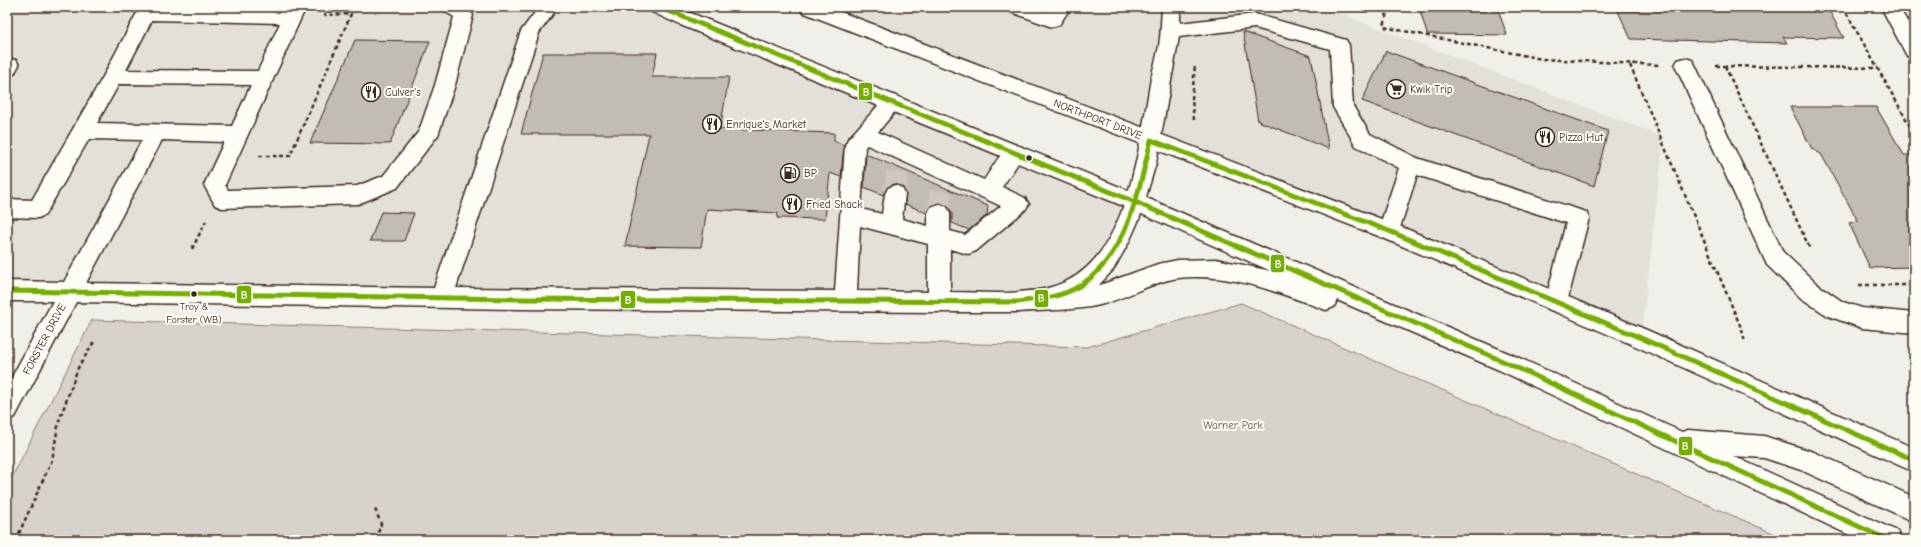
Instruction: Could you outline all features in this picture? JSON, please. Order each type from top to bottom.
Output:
[{"type":"main road","points":[[7,208],[38,209],[113,77],[147,10],[295,11],[238,134],[218,192],[358,195],[390,182],[428,135],[445,85],[464,15],[452,7]]},
{"type":"main road","points":[[442,298],[530,31],[549,7]]},
{"type":"main road","points":[[659,7],[685,19],[1135,202],[1507,363],[1888,540]]},
{"type":"main road","name":"NORTHPORT DRIVE","points":[[809,7],[1389,231],[1641,338],[1914,460]]},
{"type":"main road","points":[[1018,7],[1052,20],[1062,7]]},
{"type":"main road","points":[[1018,302],[1057,296],[1076,288],[1090,279],[1107,260],[1120,238],[1135,202],[1151,140],[1170,31],[1171,7]]},
{"type":"main road","points":[[1890,7],[1914,51]]},
{"type":"main road","points":[[1170,31],[1255,21],[1339,45],[1343,107],[1363,140],[1410,164],[1578,218],[1556,302]]},
{"type":"main road","points":[[1685,65],[1775,258],[1809,291],[1836,309],[1862,318],[1914,323]]},
{"type":"main road","points":[[113,77],[264,78]]},
{"type":"main road","points":[[845,301],[855,145],[892,103]]},
{"type":"main road","points":[[82,131],[238,134]]},
{"type":"main road","name":"FORSTER DRIVE","points":[[7,409],[69,291],[156,132]]},
{"type":"main road","points":[[850,215],[968,245],[1018,204],[989,189],[941,175],[899,158],[864,135]]},
{"type":"main road","points":[[989,189],[1015,153]]},
{"type":"main road","points":[[1389,231],[1410,164]]},
{"type":"main road","points":[[892,226],[895,194]]},
{"type":"main road","points":[[939,213],[939,302]]},
{"type":"main road","points":[[7,290],[442,298],[1018,302],[1098,296],[1158,273],[1178,269],[1218,269],[1272,281],[1507,363]]},
{"type":"main road","points":[[1675,440],[1764,447],[1805,460],[1914,510]]},
{"type":"path","points":[[1388,7],[1384,27],[1542,59],[1630,65],[1878,68]]},
{"type":"path","points":[[1843,7],[1914,132]]},
{"type":"path","points":[[252,156],[290,156],[351,14],[321,15]]},
{"type":"path","points":[[1630,65],[1742,330],[1745,343]]},
{"type":"path","points":[[1725,66],[1812,254]]},
{"type":"path","points":[[192,249],[218,192]]},
{"type":"path","points":[[1854,285],[1914,285]]},
{"type":"path","points":[[16,540],[52,460],[59,421],[78,368],[95,340]]},
{"type":"path","points":[[375,509],[381,524],[376,540]]},
{"type":"shaded area","points":[[7,7],[659,7],[1135,202],[1120,238],[1057,296],[7,291]]},
{"type":"shaded area","points":[[809,7],[1323,7],[1664,137],[1641,338]]},
{"type":"green space","name":"Warner Park","points":[[1241,303],[1789,540],[7,540],[7,487],[92,320],[1087,347]]},
{"type":"building","points":[[1419,7],[1497,7],[1507,35],[1427,34]]},
{"type":"building","points":[[1616,7],[1827,7],[1844,38],[1783,37],[1787,43],[1631,39]]},
{"type":"building","points":[[1243,32],[1311,56],[1329,149],[1258,121]]},
{"type":"building","name":"Culver's","points":[[355,40],[430,41],[390,144],[310,143]]},
{"type":"building","points":[[1386,51],[1608,131],[1594,186],[1362,101]]},
{"type":"building","points":[[543,53],[657,53],[652,77],[729,77],[720,129],[834,133],[834,141],[844,145],[841,177],[830,173],[825,219],[777,218],[778,213],[707,209],[701,247],[625,246],[649,134],[521,134]]},
{"type":"building","points":[[1790,107],[1876,107],[1904,155],[1914,155],[1914,267],[1870,268],[1849,223],[1858,221],[1821,154],[1812,149]]},
{"type":"building","points":[[866,154],[988,206],[987,215],[969,230],[952,223],[952,213],[948,206],[938,203],[930,206],[927,213],[905,204],[906,193],[903,187],[896,184],[887,187],[883,195],[864,187]]},
{"type":"building","points":[[381,212],[414,213],[404,241],[370,241]]},
{"type":"tunnel","points":[[895,194],[898,164]]},
{"type":"tunnel","points":[[939,213],[941,183]]},
{"type":"transit line","name":"B","points":[[659,7],[1135,202],[1507,363],[1888,540]]},
{"type":"transit line","name":"B","points":[[7,291],[519,299],[1018,302],[1052,296],[1072,290],[1090,278],[1105,263],[1117,245],[1127,225],[1141,182],[1151,140],[1389,231],[1641,338],[1914,460]]},
{"type":"place","name":"Kwik Trip","points":[[1396,89]]},
{"type":"place","name":"Culver's","points":[[371,92]]},
{"type":"place","name":"Enrique's Market","points":[[712,124]]},
{"type":"place","name":"Pizza Hut","points":[[1545,137]]},
{"type":"place","name":"BP","points":[[790,173]]},
{"type":"place","name":"Fried Shack","points":[[792,204]]},
{"type":"place","name":"Troy & Forster (WB)","points":[[194,294]]}]
